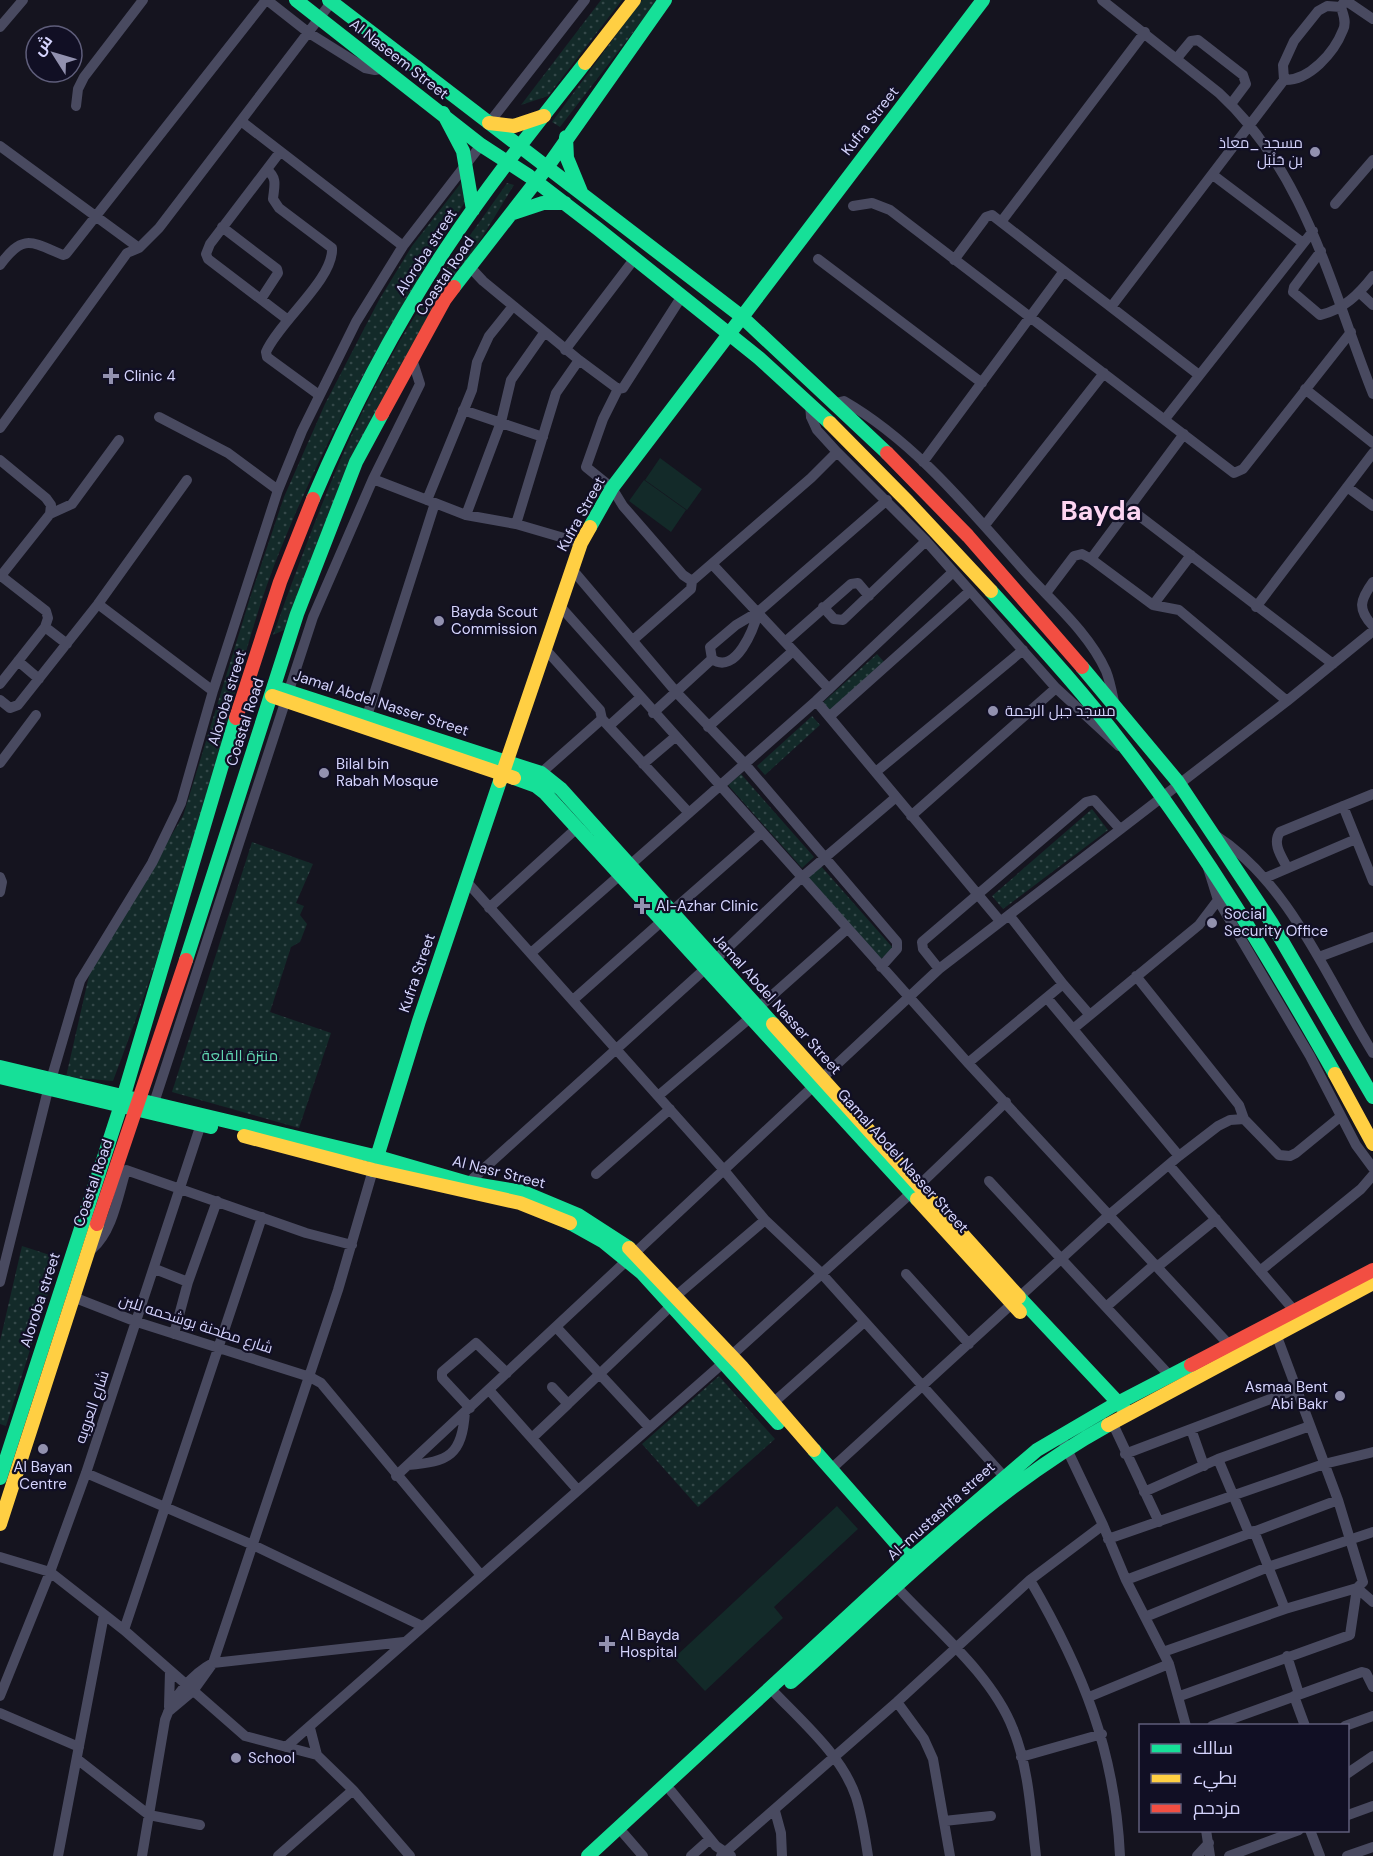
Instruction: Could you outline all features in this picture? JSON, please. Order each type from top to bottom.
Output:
[{"type":"main road","name":"Al Naseem Street","points":[[296,0],[481,145],[510,162],[565,203],[682,296],[810,404],[917,509],[1087,699],[1137,762],[1208,865],[1327,1059],[1373,1144]]},
{"type":"main road","name":"Aloroba street","points":[[0,1478],[121,1099],[261,643],[303,522],[333,452],[394,335],[473,210],[634,0]]},
{"type":"main road","name":"Coastal Road","points":[[0,1524],[88,1252],[146,1105],[280,693],[284,652],[327,531],[356,462],[445,299],[548,166],[566,136],[665,0]]},
{"type":"main road","name":"Kufra Street","points":[[375,1163],[418,1022],[547,651],[559,605],[581,543],[612,488],[727,333],[983,0]]},
{"type":"main road","name":"Al Naseem Street","points":[[331,1],[741,316],[836,403],[960,528],[1114,703],[1179,782],[1271,922],[1373,1097]]},
{"type":"main road","points":[[443,113],[459,141],[467,164],[473,210]]},
{"type":"main road","points":[[489,123],[514,126],[526,124],[548,114]]},
{"type":"main road","points":[[566,136],[569,164],[581,192]]},
{"type":"main road","points":[[511,213],[543,202],[565,203]]},
{"type":"main road","points":[[261,643],[284,652]]},
{"type":"main road","points":[[248,684],[280,693],[503,776],[536,786],[577,828],[625,870]]},
{"type":"main road","name":"Jamal Abdel Nasser Street","points":[[280,693],[367,716],[508,761],[541,773],[561,789],[625,870],[1118,1413]]},
{"type":"main road","name":"Al Nasr Street","points":[[0,1066],[50,1085]]},
{"type":"main road","name":"Al Nasr Street","points":[[0,1077],[146,1105],[375,1163],[520,1203],[549,1212],[631,1256]]},
{"type":"main road","name":"Al Nasr Street","points":[[146,1105],[201,1124],[375,1163],[523,1192],[578,1215],[631,1256],[674,1301],[912,1565]]},
{"type":"main road","name":"Al-mustashfa street","points":[[588,1856],[1008,1481],[1063,1442],[1298,1315],[1373,1269]]},
{"type":"main road","name":"Al-mustashfa street","points":[[1118,1413],[1170,1376],[1233,1349],[1276,1334],[1298,1315],[1373,1283]]},
{"type":"main road","name":"Al Nasr Street","points":[[727,1359],[773,1403],[793,1432],[830,1470],[912,1565]]},
{"type":"main road","name":"Al-mustashfa street","points":[[600,1856],[773,1692]]},
{"type":"street","points":[[0,27],[23,0]]},
{"type":"street","points":[[76,106],[78,89],[84,77],[143,0]]},
{"type":"street","points":[[0,265],[16,246],[31,242],[65,255],[267,0],[309,33],[368,69],[384,68]]},
{"type":"street","points":[[489,123],[585,0]]},
{"type":"street","points":[[1102,0],[1145,32],[1231,104],[1250,126],[1286,178],[1313,231],[1369,374],[1373,394]]},
{"type":"street","points":[[0,428],[127,253],[139,248],[159,228],[331,1]]},
{"type":"street","points":[[1111,307],[1284,80],[1283,65],[1294,41],[1318,11],[1344,2],[1373,20]]},
{"type":"street","points":[[1284,80],[1296,81],[1310,75],[1323,59],[1344,29],[1344,2]]},
{"type":"street","points":[[1001,222],[1145,32]]},
{"type":"street","points":[[1177,58],[1191,41],[1198,39],[1244,75],[1246,84],[1231,104]]},
{"type":"street","points":[[241,121],[403,246]]},
{"type":"street","points":[[0,1282],[5,1238],[80,981],[152,863],[181,803],[213,691],[278,490],[320,395],[356,322],[403,246],[481,145]]},
{"type":"street","points":[[0,146],[139,248]]},
{"type":"street","points":[[280,152],[206,250],[208,259],[288,320]]},
{"type":"street","points":[[1335,204],[1373,160]]},
{"type":"street","points":[[267,170],[272,174],[275,182],[273,199],[279,208],[332,248],[332,255],[321,278],[268,347],[267,357],[320,395]]},
{"type":"street","points":[[1213,175],[1303,243]]},
{"type":"street","points":[[853,206],[863,203],[882,206],[1165,419],[1230,471],[1239,473],[1351,332]]},
{"type":"street","points":[[954,260],[986,217],[992,215],[1199,375]]},
{"type":"street","points":[[222,227],[277,269],[278,273],[261,299]]},
{"type":"street","points":[[1165,419],[1313,231]]},
{"type":"street","points":[[1321,251],[1294,287],[1293,292],[1320,315],[1341,306],[1360,293],[1373,276]]},
{"type":"street","points":[[565,350],[634,258]]},
{"type":"street","points":[[818,259],[982,383]]},
{"type":"street","points":[[469,266],[544,333],[618,389]]},
{"type":"street","points":[[923,462],[1064,271]]},
{"type":"street","points":[[1360,293],[1373,305]]},
{"type":"street","points":[[682,296],[649,352],[623,388],[618,389],[603,419],[586,461],[586,467],[612,488],[622,506],[683,575],[692,581]]},
{"type":"street","points":[[367,716],[431,502],[476,379],[477,363],[489,336],[513,306]]},
{"type":"street","points":[[466,514],[501,422],[516,370],[544,333]]},
{"type":"street","points":[[280,693],[373,479],[420,384],[412,358]]},
{"type":"street","points":[[516,524],[556,393],[579,360]]},
{"type":"street","points":[[985,525],[1104,373]]},
{"type":"street","points":[[1305,389],[1373,443]]},
{"type":"street","points":[[836,403],[844,401],[855,407],[923,462],[985,525],[1086,638],[1107,672],[1114,703]]},
{"type":"street","points":[[810,404],[811,417],[817,429],[837,452],[887,500],[926,542],[1056,688],[1137,762]]},
{"type":"street","points":[[463,410],[543,437]]},
{"type":"street","points":[[159,417],[228,453],[278,490]]},
{"type":"street","points":[[1091,559],[1184,434]]},
{"type":"street","points":[[0,684],[45,627],[48,618],[46,612],[1,577],[50,514],[72,504],[119,440]]},
{"type":"street","points":[[633,640],[691,589],[692,581],[837,452]]},
{"type":"street","points":[[1256,607],[1373,453]]},
{"type":"street","points":[[0,460],[46,498],[51,505],[50,514]]},
{"type":"street","points":[[373,479],[466,514],[516,524],[581,543]]},
{"type":"street","points":[[0,700],[10,708],[18,705],[98,604],[187,480]]},
{"type":"street","points":[[1347,486],[1373,506]]},
{"type":"street","points":[[712,659],[710,647],[758,612],[887,500]]},
{"type":"street","points":[[1129,508],[1333,664]]},
{"type":"street","points":[[823,607],[834,619],[843,621],[926,542]]},
{"type":"street","points":[[1046,593],[1074,556],[1082,554],[1153,605],[1179,610],[1287,701]]},
{"type":"street","points":[[1153,605],[1191,555]]},
{"type":"street","points":[[712,564],[829,689]]},
{"type":"street","points":[[571,568],[677,693],[744,763],[897,942],[897,949],[881,967]]},
{"type":"street","points":[[531,953],[816,701],[953,572]]},
{"type":"street","points":[[785,642],[854,582],[869,596]]},
{"type":"street","points":[[1373,582],[1360,603],[1360,610],[1373,626]]},
{"type":"street","points":[[830,716],[970,591]]},
{"type":"street","points":[[98,604],[213,691]]},
{"type":"street","points":[[559,605],[881,967],[1233,1349]]},
{"type":"street","points":[[712,659],[717,662],[727,662],[746,646],[758,612]]},
{"type":"street","points":[[45,627],[67,644]]},
{"type":"street","points":[[396,1476],[939,969],[1287,701],[1373,631]]},
{"type":"street","points":[[877,771],[1023,650]]},
{"type":"street","points":[[547,651],[600,710],[605,722],[688,813]]},
{"type":"street","points":[[708,727],[793,651]]},
{"type":"street","points":[[653,713],[712,659]]},
{"type":"street","points":[[18,661],[39,679]]},
{"type":"street","points":[[911,816],[1056,688]]},
{"type":"street","points":[[541,773],[605,722],[640,698]]},
{"type":"street","points":[[816,701],[877,771],[895,798],[1089,1014]]},
{"type":"street","points":[[0,763],[36,715]]},
{"type":"street","points":[[643,764],[675,737]]},
{"type":"street","points":[[1287,867],[1277,844],[1276,837],[1280,832],[1373,794]]},
{"type":"street","points":[[468,1182],[616,1051],[825,856],[895,798]]},
{"type":"street","points":[[939,969],[922,949],[922,942],[1089,800],[1098,803],[1120,829]]},
{"type":"street","points":[[1343,806],[1373,881]]},
{"type":"street","points":[[489,908],[577,828]]},
{"type":"street","points":[[573,1000],[761,832]]},
{"type":"street","points":[[1211,832],[1243,854],[1264,878],[1319,957],[1371,1046]]},
{"type":"street","points":[[1264,878],[1356,839]]},
{"type":"street","points":[[1208,865],[1218,900],[1310,1056],[1363,1157],[1373,1168]]},
{"type":"street","points":[[0,877],[2,882],[0,892]]},
{"type":"street","points":[[466,881],[616,1051],[670,1108],[765,1220],[820,1274],[1008,1481]]},
{"type":"street","points":[[1073,1029],[1199,926],[1218,900]]},
{"type":"street","points":[[658,1096],[847,929]]},
{"type":"street","points":[[1319,957],[1373,937]]},
{"type":"street","points":[[1136,976],[1239,1105],[1244,1119],[1270,1147],[1283,1157],[1302,1149],[1340,1117]]},
{"type":"street","points":[[968,1063],[1063,984]]},
{"type":"street","points":[[1047,998],[1179,1156]]},
{"type":"street","points":[[286,1747],[648,1426],[727,1359],[914,1190],[1006,1102]]},
{"type":"street","points":[[597,1174],[670,1108]]},
{"type":"street","points":[[830,1470],[1109,1215],[1218,1126],[1230,1120],[1244,1119]]},
{"type":"street","name":"شارع العروبه","points":[[0,1696],[50,1572],[86,1473],[201,1124]]},
{"type":"street","points":[[169,1710],[213,1663],[310,1377],[352,1245],[375,1163]]},
{"type":"street","points":[[1169,1165],[1298,1315]]},
{"type":"street","points":[[88,1252],[101,1239],[126,1170],[352,1245]]},
{"type":"street","points":[[1260,1271],[1361,1189],[1373,1175]]},
{"type":"street","points":[[989,1181],[1170,1376]]},
{"type":"street","points":[[174,1334],[188,1282],[217,1201]]},
{"type":"street","points":[[124,1630],[167,1508],[262,1217]]},
{"type":"street","points":[[1106,1307],[1216,1219]]},
{"type":"street","points":[[532,1438],[674,1301],[765,1220]]},
{"type":"street","points":[[155,1269],[188,1282]]},
{"type":"street","points":[[906,1274],[969,1344]]},
{"type":"street","name":"شارع مطحنة بوشحمه للبن","points":[[73,1297],[137,1322],[310,1377]]},
{"type":"street","points":[[773,1403],[863,1323]]},
{"type":"street","points":[[556,1327],[648,1426]]},
{"type":"street","points":[[1163,1652],[1285,1609],[1357,1588],[1363,1582],[1338,1500],[1276,1334]]},
{"type":"street","points":[[408,1465],[440,1461],[459,1444],[464,1436],[467,1410],[441,1376],[442,1372],[476,1343],[507,1373]]},
{"type":"street","points":[[310,1377],[321,1383],[396,1476],[480,1574]]},
{"type":"street","points":[[552,1387],[568,1404]]},
{"type":"street","points":[[1125,1454],[1297,1389]]},
{"type":"street","points":[[489,1390],[577,1489]]},
{"type":"street","points":[[1118,1413],[1125,1454],[1159,1522]]},
{"type":"street","points":[[1144,1492],[1218,1459],[1310,1426]]},
{"type":"street","points":[[1191,1429],[1204,1466]]},
{"type":"street","points":[[1063,1442],[1103,1525],[1126,1580],[1169,1664],[1180,1696],[1186,1724]]},
{"type":"street","points":[[1108,1539],[1324,1464],[1373,1452]]},
{"type":"street","points":[[1218,1459],[1285,1609]]},
{"type":"street","points":[[86,1473],[253,1545],[422,1626]]},
{"type":"street","points":[[1126,1580],[1338,1500]]},
{"type":"street","points":[[691,1856],[721,1851],[775,1810],[832,1756],[897,1702],[1030,1580],[1103,1525]]},
{"type":"street","points":[[1145,1617],[1268,1567],[1373,1532]]},
{"type":"street","points":[[0,1557],[50,1572],[124,1630],[245,1736],[316,1755],[353,1790],[410,1856]]},
{"type":"street","points":[[1030,1580],[1066,1646],[1089,1697],[1102,1734],[1118,1812],[1120,1856]]},
{"type":"street","points":[[893,1583],[997,1698],[1012,1726],[1021,1756],[1036,1856]]},
{"type":"street","points":[[1357,1588],[1373,1602]]},
{"type":"street","points":[[1180,1696],[1350,1635],[1357,1588]]},
{"type":"street","points":[[58,1856],[104,1615]]},
{"type":"street","points":[[173,1674],[198,1672],[213,1663],[405,1642]]},
{"type":"street","points":[[1287,1656],[1305,1724]]},
{"type":"street","points":[[1089,1697],[1169,1664]]},
{"type":"street","points":[[190,1688],[198,1672]]},
{"type":"street","points":[[1215,1724],[1362,1672],[1366,1673],[1373,1687]]},
{"type":"street","points":[[142,1856],[169,1710],[173,1674]]},
{"type":"street","points":[[773,1692],[832,1756],[855,1795],[868,1856]]},
{"type":"street","points":[[897,1702],[924,1739],[933,1759],[950,1856]]},
{"type":"street","points":[[0,1713],[79,1747]]},
{"type":"street","points":[[1349,1724],[1373,1716]]},
{"type":"street","points":[[310,1728],[316,1755]]},
{"type":"street","points":[[1021,1756],[1102,1734]]},
{"type":"street","points":[[1349,1772],[1373,1756]]},
{"type":"street","points":[[77,1759],[149,1815],[200,1825]]},
{"type":"street","points":[[285,1853],[353,1790]]},
{"type":"street","points":[[670,1791],[721,1851]]},
{"type":"street","points":[[1349,1814],[1373,1806]]},
{"type":"street","points":[[775,1810],[781,1833],[782,1856]]},
{"type":"street","points":[[944,1821],[991,1816]]},
{"type":"street","points":[[1206,1832],[1210,1856]]},
{"type":"street","points":[[1229,1856],[1294,1832]]},
{"type":"street","points":[[1311,1832],[1320,1856]]},
{"type":"street","points":[[624,1834],[643,1856]]},
{"type":"street","points":[[1197,1856],[1209,1843]]},
{"type":"street","points":[[1347,1856],[1373,1847]]},
{"type":"green space","points":[[601,0],[622,0],[548,96],[521,105]]},
{"type":"green space","points":[[642,0],[658,0],[560,127],[552,122]]},
{"type":"green space","points":[[461,183],[465,202],[414,286],[343,414],[300,503],[268,581],[247,649],[191,856],[113,1081],[66,1077],[91,967],[183,816],[250,598],[284,497],[325,404],[379,300],[412,246]]},
{"type":"green space","points":[[507,183],[514,185],[392,385],[284,630],[273,635],[318,513],[352,434],[391,356],[447,267]]},
{"type":"green space","points":[[660,458],[702,489],[687,510],[645,480]]},
{"type":"green space","points":[[644,480],[686,510],[671,532],[629,501]]},
{"type":"green space","points":[[877,654],[885,663],[829,713],[821,704]]},
{"type":"green space","points":[[812,716],[820,725],[765,775],[757,766]]},
{"type":"green space","points":[[741,774],[814,857],[802,868],[728,785]]},
{"type":"green space","points":[[1092,809],[1108,830],[1003,909],[992,896]]},
{"type":"green space","name":"منتزة القلعة","points":[[252,842],[313,864],[296,903],[304,906],[300,915],[307,924],[300,942],[291,947],[270,1012],[331,1033],[299,1128],[172,1092]]},
{"type":"green space","points":[[820,865],[893,948],[881,959],[807,876]]},
{"type":"green space","points":[[22,1246],[59,1258],[6,1426],[0,1424],[0,1341]]},
{"type":"green space","points":[[719,1376],[775,1439],[698,1507],[642,1444]]},
{"type":"green space","points":[[837,1506],[858,1529],[774,1607],[783,1618],[705,1691],[674,1658]]},
{"type":"traffic: fast","points":[[296,0],[481,145],[529,176],[598,229],[759,358],[830,423]]},
{"type":"traffic: fast","points":[[329,0],[741,316],[887,453]]},
{"type":"traffic: fast","points":[[454,287],[548,166],[665,0]]},
{"type":"traffic: fast","points":[[590,527],[612,488],[983,0]]},
{"type":"traffic: fast","points":[[313,499],[373,372],[426,280],[496,178],[585,63]]},
{"type":"traffic: fast","points":[[443,113],[463,151],[473,210]]},
{"type":"traffic: fast","points":[[566,137],[567,158],[581,192]]},
{"type":"traffic: fast","points":[[513,213],[543,203],[565,203]]},
{"type":"traffic: fast","points":[[186,960],[297,614],[356,462],[382,414]]},
{"type":"traffic: fast","points":[[991,591],[1092,706],[1182,825],[1236,906],[1335,1074]]},
{"type":"traffic: fast","points":[[1082,667],[1178,782],[1271,922],[1373,1097]]},
{"type":"traffic: fast","points":[[274,687],[541,773],[561,789],[773,1024]]},
{"type":"traffic: fast","points":[[0,1478],[121,1105],[236,718]]},
{"type":"traffic: fast","points":[[514,778],[536,786],[545,793],[917,1199]]},
{"type":"traffic: fast","points":[[373,1170],[419,1021],[500,781]]},
{"type":"traffic: fast","points":[[0,1067],[378,1157],[468,1183],[523,1192],[578,1215],[629,1248]]},
{"type":"traffic: fast","points":[[0,1077],[211,1127]]},
{"type":"traffic: fast","points":[[570,1223],[604,1242],[642,1273],[778,1423]]},
{"type":"traffic: fast","points":[[1019,1297],[1126,1411]]},
{"type":"traffic: fast","points":[[588,1856],[910,1559],[1037,1450],[1112,1406],[1191,1365]]},
{"type":"traffic: fast","points":[[791,1682],[942,1544],[1022,1480],[1064,1451],[1108,1425]]},
{"type":"traffic: fast","points":[[814,1450],[910,1559],[920,1563]]},
{"type":"traffic: slow","points":[[585,63],[634,0]]},
{"type":"traffic: slow","points":[[489,123],[514,126],[544,116]]},
{"type":"traffic: slow","points":[[830,423],[991,591]]},
{"type":"traffic: slow","points":[[500,781],[581,543],[590,527]]},
{"type":"traffic: slow","points":[[272,696],[514,778]]},
{"type":"traffic: slow","points":[[773,1024],[1019,1297]]},
{"type":"traffic: slow","points":[[1335,1074],[1373,1144]]},
{"type":"traffic: slow","points":[[244,1136],[373,1170],[520,1203],[570,1223]]},
{"type":"traffic: slow","points":[[917,1199],[1020,1312]]},
{"type":"traffic: slow","points":[[0,1524],[97,1224]]},
{"type":"traffic: slow","points":[[629,1248],[742,1367],[814,1450]]},
{"type":"traffic: slow","points":[[1108,1425],[1373,1283]]},
{"type":"traffic: jam","points":[[382,414],[445,299],[454,287]]},
{"type":"traffic: jam","points":[[887,453],[968,536],[1082,667]]},
{"type":"traffic: jam","points":[[236,718],[280,582],[313,499]]},
{"type":"traffic: jam","points":[[97,1224],[186,960]]},
{"type":"traffic: jam","points":[[1191,1365],[1373,1270]]},
{"type":"place","name":"مسجد _معاذ بن حَنْبَل","points":[[1315,152]]},
{"type":"place","name":"Clinic 4","points":[[111,376]]},
{"type":"place","name":"Bayda Scout Commission","points":[[439,621]]},
{"type":"place","name":"مسجد جبل الرحمة","points":[[993,711]]},
{"type":"place","name":"Bilal bin Rabah Mosque","points":[[324,773]]},
{"type":"place","name":"Al-Azhar Clinic","points":[[642,906]]},
{"type":"place","name":"Social Security Office","points":[[1212,923]]},
{"type":"place","name":"ِAsmaa Bent Abi Bakr","points":[[1340,1396]]},
{"type":"place","name":"Al Bayan Centre","points":[[43,1449]]},
{"type":"place","name":"Al Bayda Hospital","points":[[607,1644]]},
{"type":"place","name":"School","points":[[236,1758]]},
{"type":"district","name":"Bayda","points":[[1101,510]]}]
